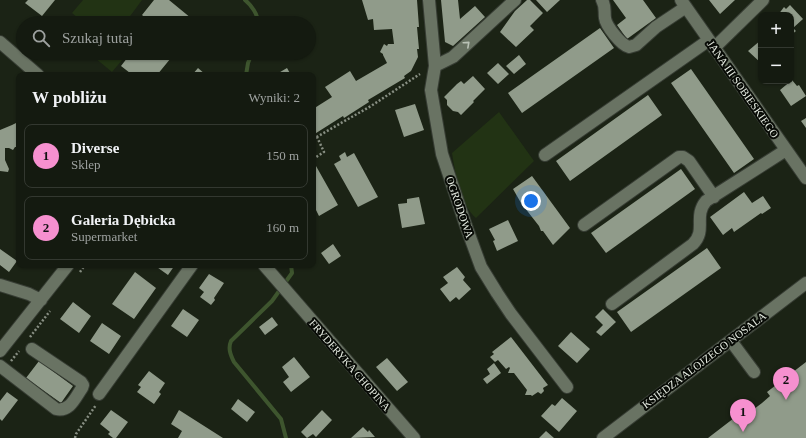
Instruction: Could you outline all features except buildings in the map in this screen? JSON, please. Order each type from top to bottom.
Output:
[{"type":"street","name":"OGRODOWA","points":[[429,0],[435,66],[431,90],[442,154],[466,226],[481,267],[511,314],[567,387]]},
{"type":"street","points":[[435,66],[453,57],[515,0]]},
{"type":"street","points":[[602,0],[606,8],[605,19],[607,23],[622,44],[629,47],[636,45],[683,3]]},
{"type":"street","points":[[546,155],[712,44],[763,0]]},
{"type":"street","name":"JANA III SOBIESKIEGO","points":[[683,3],[806,178]]},
{"type":"street","points":[[0,42],[16,56]]},
{"type":"street","points":[[21,60],[35,72]]},
{"type":"street","points":[[612,304],[693,244],[699,235],[700,210],[706,201],[786,150]]},
{"type":"street","points":[[584,225],[679,157],[683,157],[689,161],[714,197]]},
{"type":"street","points":[[0,351],[66,268]]},
{"type":"street","points":[[99,394],[190,268]]},
{"type":"street","name":"FRYDERYKA CHOPINA","points":[[267,268],[414,438]]},
{"type":"street","name":"KSIĘDZA ALOJZEGO NOSALA","points":[[603,438],[806,283]]},
{"type":"street","points":[[0,285],[29,294],[41,300]]},
{"type":"street","points":[[731,341],[754,372]]},
{"type":"street","points":[[2,368],[56,409],[67,409],[83,385],[81,382],[28,344]]},
{"type":"path","points":[[316,157],[324,152],[317,137],[353,117],[435,66]]},
{"type":"path","points":[[76,277],[83,268]]},
{"type":"path","points":[[2,368],[28,344],[52,308]]},
{"type":"path","points":[[75,438],[76,434],[98,402],[99,394]]},
{"type":"green space","points":[[83,0],[142,0],[130,16],[76,16],[72,13]]},
{"type":"green space","points":[[97,60],[122,60],[112,72]]},
{"type":"green space","points":[[499,112],[534,161],[476,218],[466,205],[463,197],[457,179],[452,153]]},
{"type":"waterway","points":[[245,0],[250,4],[257,16]]},
{"type":"waterway","points":[[246,72],[249,60]]},
{"type":"waterway","points":[[286,438],[281,419],[234,362],[230,346],[231,341],[272,301],[292,273],[291,268]]},
{"type":"place","name":"Galeria Dębicka","points":[[786,400]]},
{"type":"place","name":"Diverse","points":[[743,432]]}]
